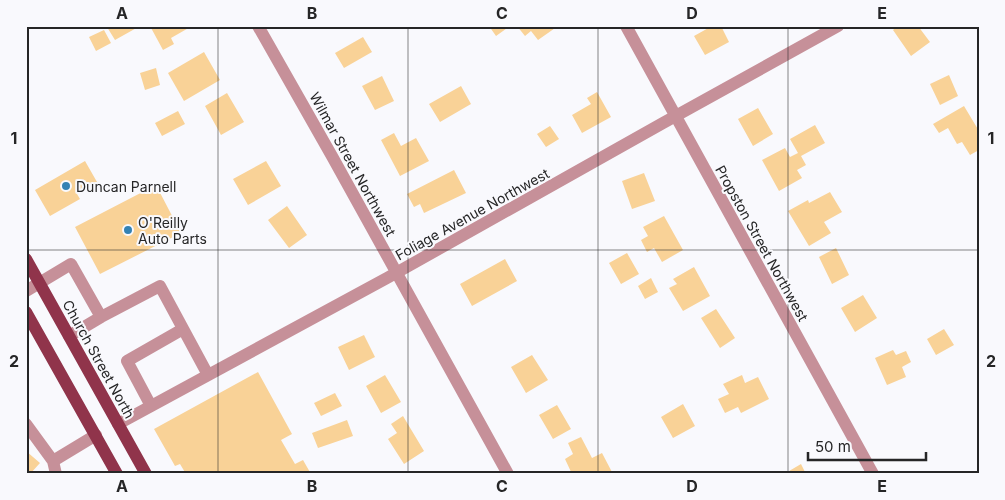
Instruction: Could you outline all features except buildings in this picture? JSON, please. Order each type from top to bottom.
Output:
[{"type":"main road","name":"Church Street North","points":[[26,259],[146,474]]},
{"type":"main road","points":[[26,312],[117,474]]},
{"type":"street","name":"Wilmar Street Northwest","points":[[258,26],[508,474]]},
{"type":"street","name":"Propston Street Northwest","points":[[626,26],[873,474]]},
{"type":"street","name":"Foliage Avenue Northwest","points":[[118,424],[396,273],[838,26]]},
{"type":"street","points":[[26,291],[72,264],[102,316]]},
{"type":"street","points":[[69,336],[102,316],[160,286],[208,375]]},
{"type":"street","points":[[151,406],[127,361],[183,329]]},
{"type":"street","points":[[26,424],[53,461],[56,474]]},
{"type":"street","points":[[53,461],[96,435]]},
{"type":"place","name":"Duncan Parnell","points":[[66,186]]},
{"type":"place","name":"O'Reilly Auto Parts","points":[[128,230]]}]
